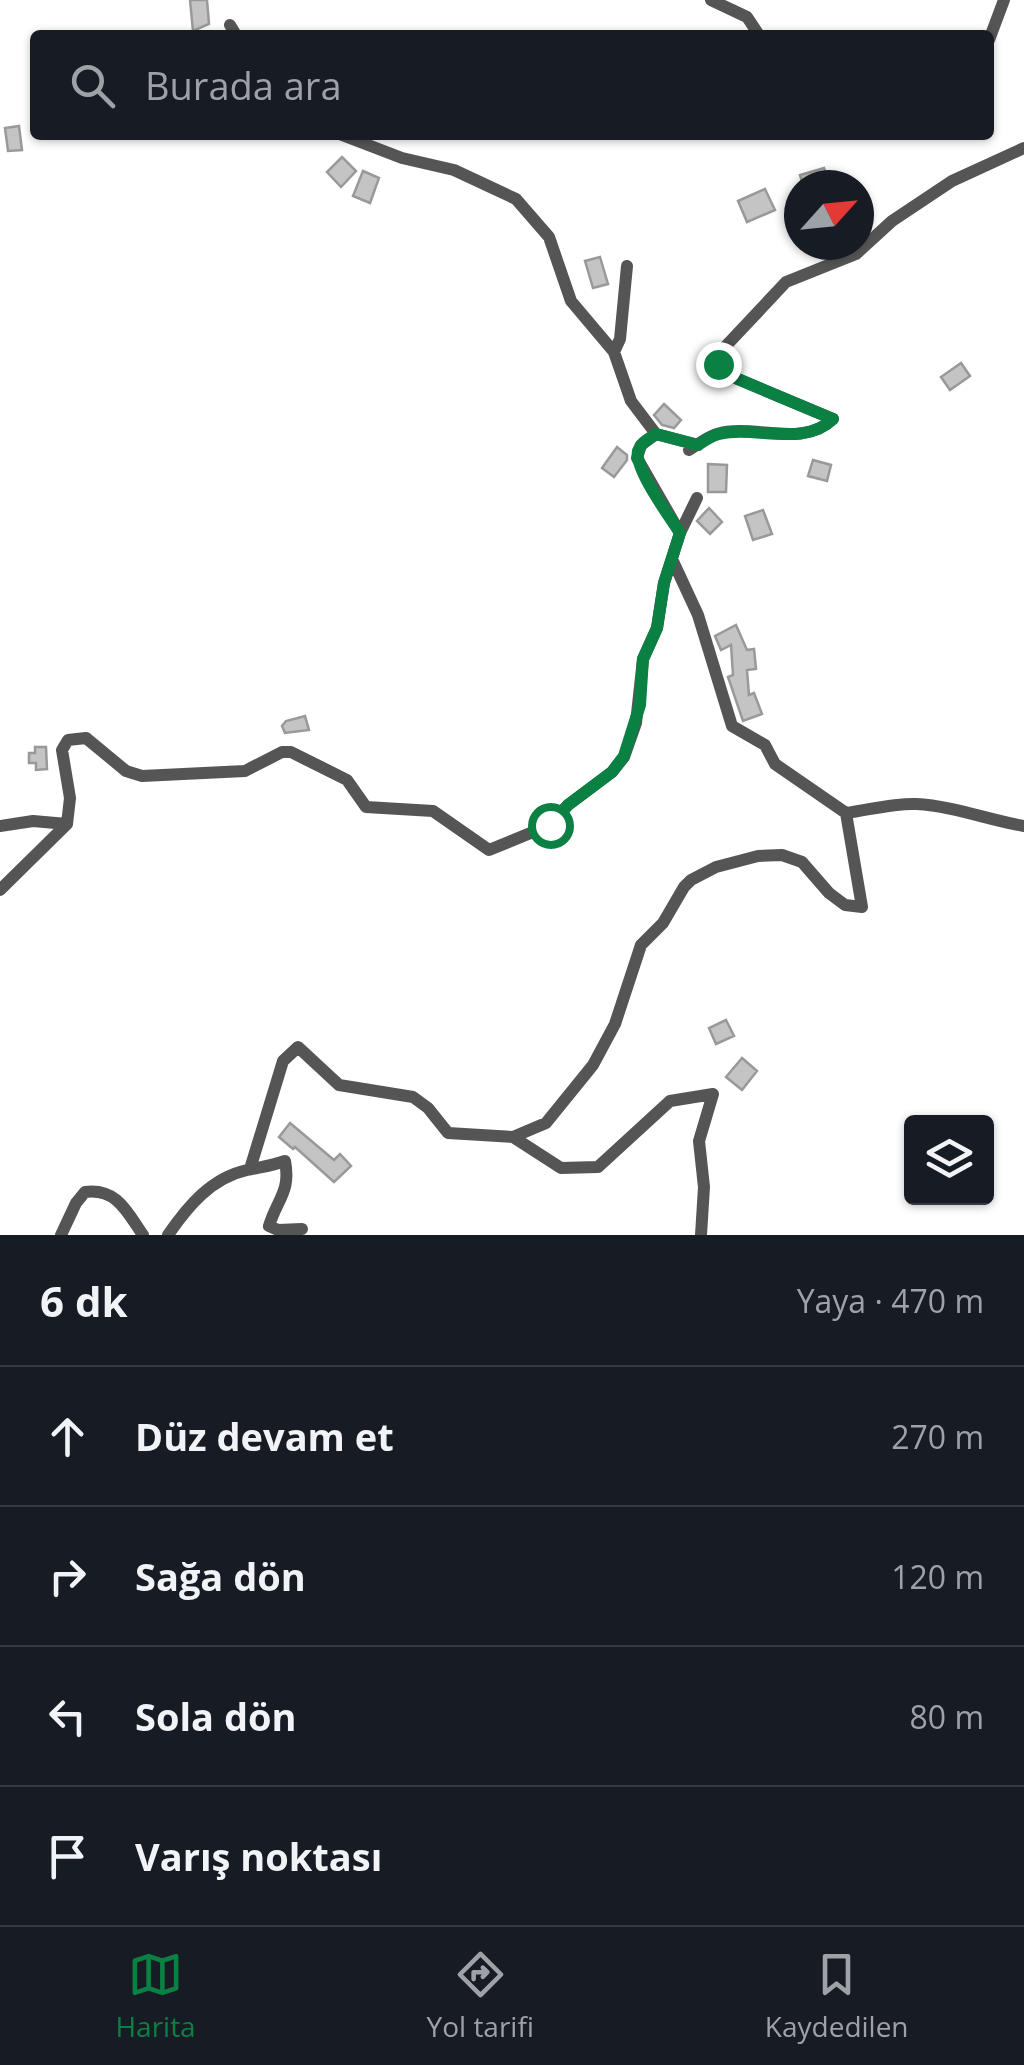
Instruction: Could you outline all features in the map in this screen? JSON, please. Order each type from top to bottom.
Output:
[{"type":"street","points":[[711,0],[747,17],[755,30]]},
{"type":"street","points":[[993,30],[1004,0]]},
{"type":"street","points":[[355,140],[402,158],[454,170],[516,199],[549,237],[571,301],[614,352],[631,401],[656,434],[693,448],[718,434],[822,430],[833,419],[726,374],[718,364],[723,349],[786,282],[856,254],[892,221],[952,181],[1024,148]]},
{"type":"street","points":[[614,352],[620,340],[627,266]]},
{"type":"street","points":[[656,434],[641,444],[637,458],[680,533]]},
{"type":"street","points":[[0,890],[67,824],[70,798],[62,750],[68,740],[79,736],[126,771],[142,776],[245,771],[282,752],[290,752],[347,780],[366,807],[433,811],[489,850],[550,825],[568,805],[612,772],[624,756],[636,723],[643,659],[657,628],[664,583],[696,498]]},
{"type":"street","points":[[672,559],[698,615],[732,726],[765,745],[775,764],[846,814],[914,804],[968,811],[1024,826]]},
{"type":"street","points":[[250,1168],[283,1062],[298,1048],[339,1085],[413,1097],[428,1108],[448,1133],[513,1137],[546,1123],[593,1065],[616,1024],[641,944],[663,924],[691,880],[716,867],[758,856],[782,855],[802,862],[845,905],[862,907],[846,814]]},
{"type":"street","points":[[0,826],[33,821],[67,824]]},
{"type":"street","points":[[513,1137],[561,1168],[598,1167],[670,1101],[713,1094],[699,1142],[704,1187],[701,1235]]},
{"type":"street","points":[[168,1235],[212,1183],[250,1168],[260,1170],[285,1161],[288,1174],[284,1197],[270,1226],[278,1230],[302,1228]]},
{"type":"street","points":[[62,1235],[85,1192],[100,1190],[115,1196],[144,1235]]},
{"type":"building","points":[[190,0],[207,0],[209,24],[193,30]]},
{"type":"building","points":[[19,126],[22,150],[8,151],[5,128]]},
{"type":"building","points":[[342,157],[356,171],[341,187],[327,172]]},
{"type":"building","points":[[363,171],[379,178],[370,203],[353,196]]},
{"type":"building","points":[[765,189],[775,210],[747,222],[738,201]]},
{"type":"building","points":[[600,257],[608,284],[593,288],[585,261]]},
{"type":"building","points":[[961,363],[970,376],[950,390],[941,377]]},
{"type":"building","points":[[664,404],[681,420],[674,428],[662,425],[654,415]]},
{"type":"building","points":[[617,447],[627,455],[627,460],[614,477],[602,468]]},
{"type":"building","points":[[813,460],[831,465],[827,481],[808,476]]},
{"type":"building","points":[[708,464],[727,465],[726,492],[708,492]]},
{"type":"building","points":[[709,508],[722,522],[710,534],[697,521]]},
{"type":"building","points":[[763,510],[772,534],[753,540],[745,516]]},
{"type":"building","points":[[736,625],[747,650],[754,649],[756,669],[747,670],[749,695],[754,693],[762,714],[743,721],[728,677],[733,675],[731,645],[721,650],[715,636]]},
{"type":"building","points":[[305,716],[309,730],[285,733],[282,726],[286,721]]},
{"type":"building","points":[[35,747],[46,747],[47,769],[36,770],[36,763],[29,763],[29,753],[35,753]]},
{"type":"building","points":[[726,1020],[734,1036],[716,1044],[709,1028]]},
{"type":"building","points":[[742,1058],[757,1071],[742,1090],[726,1077]]},
{"type":"building","points":[[290,1123],[334,1160],[340,1154],[351,1166],[334,1182],[279,1137]]},
{"type":"route","points":[[550,825],[568,805],[612,772],[624,756],[636,723],[643,659],[657,628],[664,583],[680,533],[643,472],[637,458],[641,444],[656,434],[698,445],[718,434],[800,433],[822,430],[833,419],[726,374],[718,364]]}]
